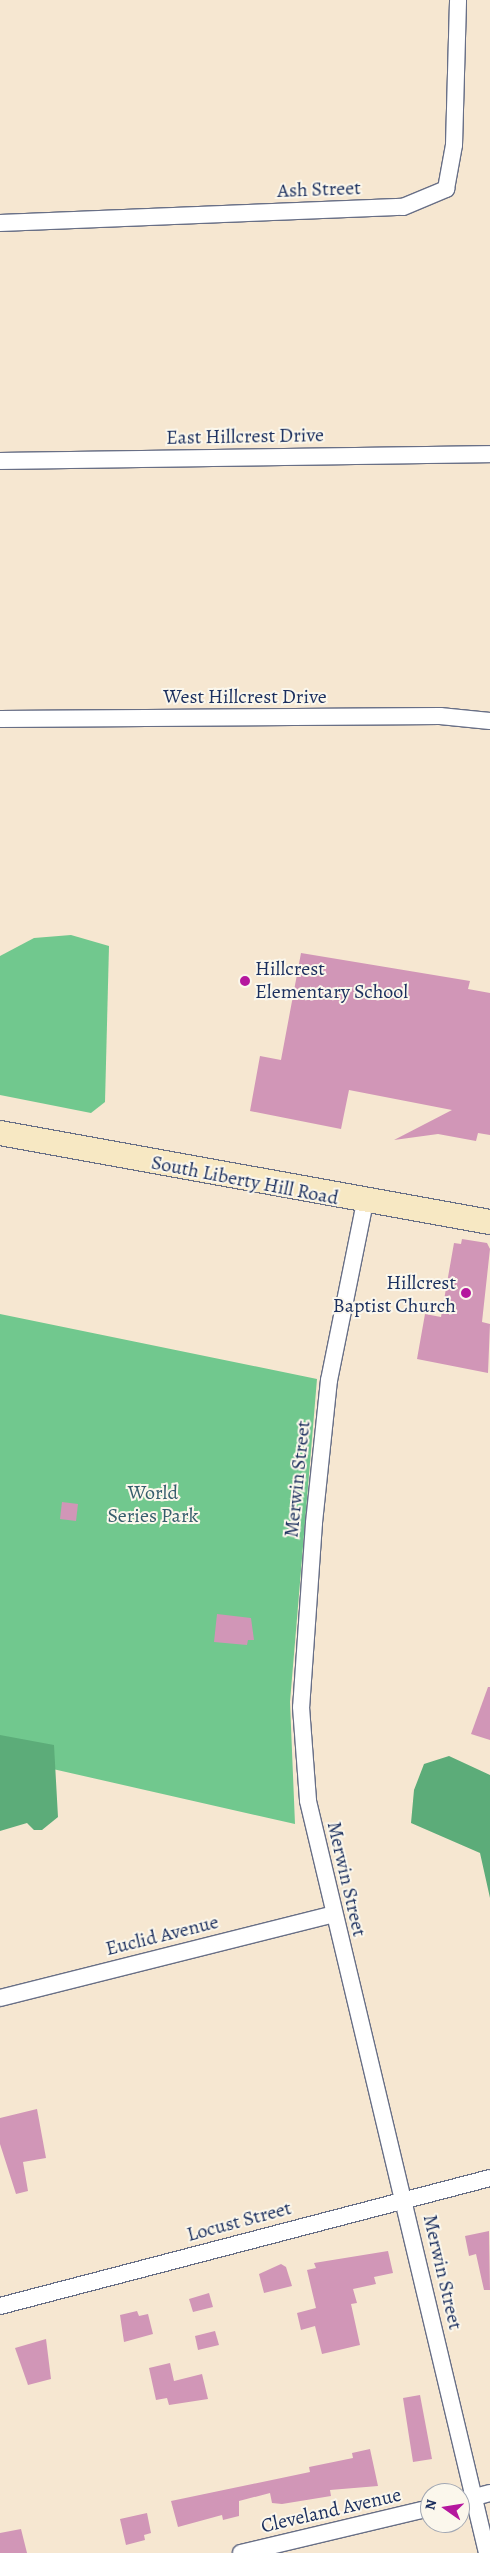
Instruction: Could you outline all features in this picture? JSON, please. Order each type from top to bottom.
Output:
[{"type":"street","name":"Ash Street","points":[[0,223],[403,207],[446,189],[454,145],[458,0]]},
{"type":"street","name":"East Hillcrest Drive","points":[[0,461],[490,454]]},
{"type":"street","name":"West Hillcrest Drive","points":[[0,718],[440,716],[490,721]]},
{"type":"street","name":"South Liberty Hill Road","points":[[0,1133],[365,1202],[490,1222]]},
{"type":"street","name":"Merwin Street","points":[[365,1202],[329,1380],[301,1697],[308,1801],[404,2200],[463,2483]]},
{"type":"street","name":"Euclid Avenue","points":[[0,1998],[334,1914]]},
{"type":"street","name":"Locust Street","points":[[0,2306],[490,2178]]},
{"type":"street","points":[[470,2498],[490,2493]]},
{"type":"street","name":"Merwin Street","points":[[470,2509],[488,2553]]},
{"type":"street","name":"Cleveland Avenue","points":[[241,2553],[420,2510]]},
{"type":"green space","points":[[71,935],[109,946],[105,1102],[91,1113],[0,1095],[0,956],[34,938]]},
{"type":"green space","name":"World Series Park","points":[[0,1314],[317,1379],[290,1702],[295,1824],[0,1757]]},
{"type":"green space","points":[[0,1735],[54,1745],[58,1817],[42,1830],[34,1830],[27,1823],[0,1831]]},
{"type":"green space","points":[[449,1756],[490,1775],[490,1898],[480,1853],[411,1823],[414,1790],[424,1764]]},
{"type":"building","name":"Hillcrest Elementary School","points":[[301,953],[470,981],[468,989],[490,993],[490,1135],[478,1133],[476,1141],[438,1134],[394,1140],[452,1110],[349,1090],[341,1129],[250,1111],[260,1056],[281,1060]]},
{"type":"building","name":"Hillcrest Baptist Church","points":[[462,1239],[487,1243],[490,1249],[482,1322],[490,1324],[488,1373],[417,1359],[425,1314],[441,1317],[454,1243],[461,1244]]},
{"type":"building","points":[[62,1502],[78,1504],[76,1521],[60,1519]]},
{"type":"building","points":[[217,1614],[251,1618],[254,1640],[248,1640],[247,1645],[214,1642]]},
{"type":"building","points":[[488,1687],[490,1687],[490,1740],[471,1734]]},
{"type":"building","points":[[37,2109],[46,2158],[23,2162],[28,2191],[16,2194],[0,2144],[0,2118]]},
{"type":"building","points":[[489,2231],[490,2290],[484,2290],[476,2254],[469,2256],[465,2236]]},
{"type":"building","points":[[388,2251],[393,2273],[374,2277],[376,2284],[353,2289],[357,2303],[351,2304],[360,2345],[322,2354],[315,2326],[301,2330],[297,2313],[316,2308],[307,2270],[316,2268],[314,2263]]},
{"type":"building","points":[[281,2264],[286,2267],[292,2286],[264,2293],[259,2274]]},
{"type":"building","points":[[209,2293],[213,2307],[193,2312],[189,2299]]},
{"type":"building","points":[[137,2311],[139,2316],[148,2314],[153,2334],[124,2342],[120,2315]]},
{"type":"building","points":[[215,2331],[219,2345],[198,2350],[195,2336]]},
{"type":"building","points":[[46,2339],[51,2379],[28,2385],[15,2348]]},
{"type":"building","points":[[170,2363],[174,2381],[202,2374],[208,2399],[169,2405],[167,2398],[156,2400],[149,2368]]},
{"type":"building","points":[[420,2395],[432,2459],[413,2462],[403,2398]]},
{"type":"building","points":[[370,2449],[378,2486],[330,2490],[331,2496],[282,2504],[272,2503],[270,2493],[239,2501],[239,2516],[223,2520],[222,2515],[178,2527],[171,2501],[310,2472],[309,2467],[353,2458],[352,2453]]},
{"type":"building","points":[[147,2513],[151,2533],[144,2535],[145,2540],[126,2545],[120,2519]]},
{"type":"building","points":[[21,2529],[27,2553],[0,2553],[0,2533]]},
{"type":"place","name":"Hillcrest Elementary School","points":[[245,981]]},
{"type":"place","name":"Hillcrest Baptist Church","points":[[466,1293]]}]
